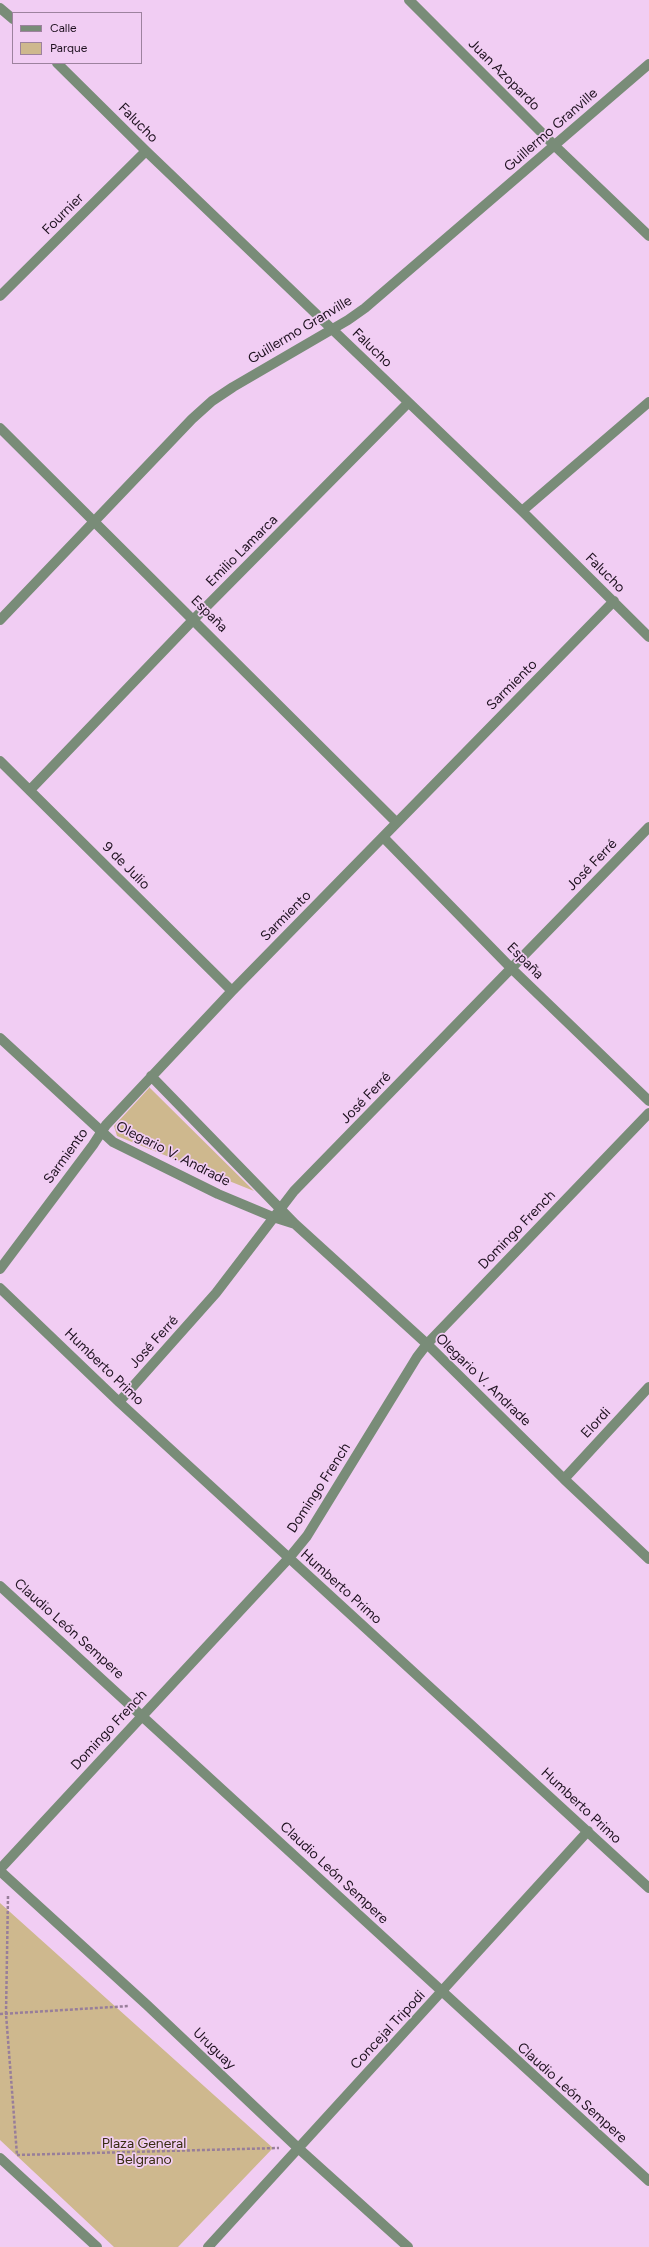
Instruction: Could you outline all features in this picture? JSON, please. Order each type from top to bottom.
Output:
[{"type":"street","name":"Juan Azopardo","points":[[409,0],[555,146],[649,236]]},
{"type":"street","points":[[0,8],[12,19]]},
{"type":"street","name":"Falucho","points":[[58,64],[146,151],[522,511],[649,637]]},
{"type":"street","name":"Guillermo Granville","points":[[0,620],[93,521],[192,419],[212,401],[233,387],[333,329],[365,308],[649,64]]},
{"type":"street","name":"Fournier","points":[[0,296],[146,151]]},
{"type":"street","points":[[522,511],[649,402]]},
{"type":"street","name":"Emilio Lamarca","points":[[30,790],[194,619],[408,403]]},
{"type":"street","name":"España","points":[[0,428],[194,619],[396,822]]},
{"type":"street","name":"Sarmiento","points":[[0,1269],[101,1133],[151,1076],[232,991],[384,838],[396,822],[614,602]]},
{"type":"street","name":"9 de Julio","points":[[0,760],[232,991]]},
{"type":"street","name":"José Ferré","points":[[119,1402],[216,1293],[294,1191],[512,969],[649,826]]},
{"type":"street","name":"España","points":[[384,838],[512,969],[649,1102]]},
{"type":"street","name":"Olegario V. Andrade","points":[[0,1038],[101,1133],[113,1142],[218,1194],[273,1217],[295,1224]]},
{"type":"street","name":"Olegario V. Andrade","points":[[151,1076],[281,1207],[295,1224],[427,1344],[564,1479],[649,1559]]},
{"type":"street","name":"Domingo French","points":[[3,1872],[142,1715],[289,1558],[307,1536],[417,1357],[427,1344],[649,1113]]},
{"type":"street","name":"Humberto Primo","points":[[0,1288],[119,1402],[649,1888]]},
{"type":"street","name":"Elordi","points":[[564,1479],[649,1387]]},
{"type":"street","name":"Claudio León Sempere","points":[[0,1586],[142,1715],[441,1992],[649,2181]]},
{"type":"street","name":"Concejal Tripodi","points":[[208,2247],[297,2147],[588,1831]]},
{"type":"street","name":"Uruguay","points":[[3,1872],[147,2005],[297,2147],[408,2247]]},
{"type":"street","points":[[0,2158],[97,2247]]},
{"type":"path","points":[[3,1872],[6,2014],[18,2174]]},
{"type":"path","points":[[0,2014],[147,2005]]},
{"type":"path","points":[[17,2155],[297,2147]]},
{"type":"green space","points":[[150,1087],[254,1191],[117,1136],[114,1126]]},
{"type":"green space","name":"Plaza General Belgrano","points":[[0,1903],[273,2148],[178,2247],[114,2247],[0,2140]]}]
